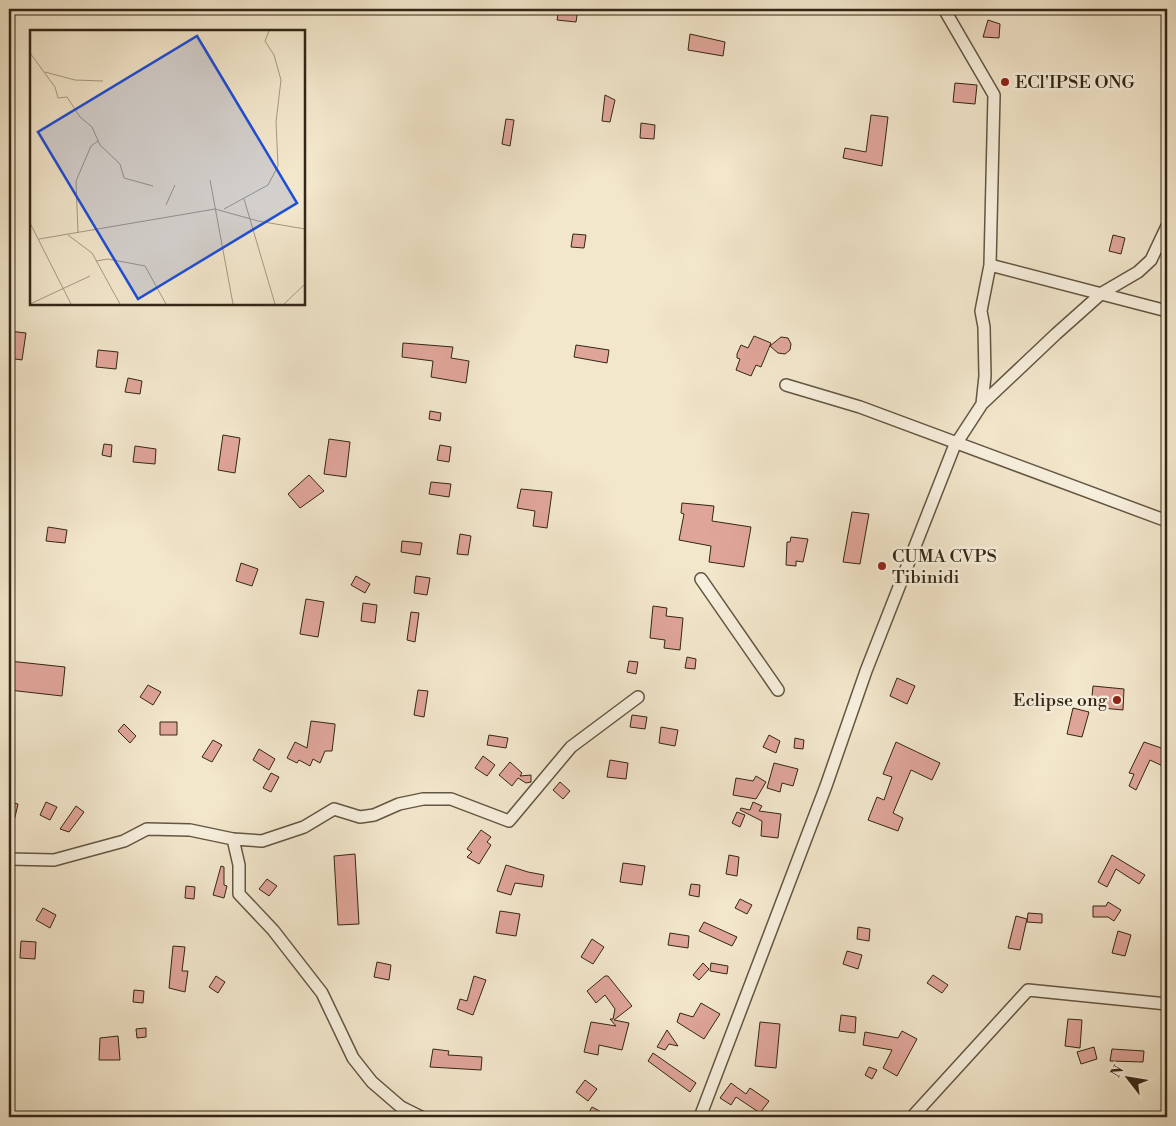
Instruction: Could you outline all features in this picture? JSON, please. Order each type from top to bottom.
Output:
[{"type":"street","points":[[944,9],[994,95],[990,265],[981,311],[984,327],[985,376],[982,404]]},
{"type":"street","points":[[700,1117],[826,786],[866,671],[957,443],[982,404],[1056,334],[1102,293],[1138,272],[1151,260],[1167,226]]},
{"type":"street","points":[[990,265],[1167,311]]},
{"type":"street","points":[[786,385],[860,407],[1167,520]]},
{"type":"street","points":[[702,579],[778,690]]},
{"type":"street","points":[[9,859],[54,860],[124,842],[147,829],[190,830],[233,839],[262,841],[304,827],[334,809],[360,817],[374,815],[399,804],[423,799],[451,799],[509,821],[571,747],[638,697]]},
{"type":"street","points":[[233,839],[239,865],[239,894],[273,930],[322,993],[353,1058],[372,1082],[401,1107],[421,1117]]},
{"type":"street","points":[[912,1117],[1028,990],[1167,1004]]},
{"type":"building","points":[[559,9],[578,9],[576,22],[557,20]]},
{"type":"building","points":[[988,20],[1000,24],[999,38],[983,37]]},
{"type":"building","points":[[690,34],[725,42],[723,56],[688,50]]},
{"type":"building","points":[[955,83],[977,85],[975,104],[953,102]]},
{"type":"building","points":[[605,95],[615,100],[610,122],[602,121]]},
{"type":"building","points":[[871,115],[888,117],[882,166],[843,158],[845,148],[866,152]]},
{"type":"building","points":[[506,119],[514,120],[510,146],[502,144]]},
{"type":"building","points":[[641,123],[655,125],[654,139],[640,138]]},
{"type":"building","points":[[573,234],[586,235],[584,248],[571,247]]},
{"type":"building","points":[[1113,235],[1125,238],[1121,254],[1109,251]]},
{"type":"building","points":[[9,331],[26,333],[22,360],[9,358]]},
{"type":"building","points":[[754,336],[771,343],[761,367],[756,365],[751,376],[736,370],[740,359],[737,358],[737,354],[741,345],[748,348]]},
{"type":"building","points":[[781,337],[788,338],[791,344],[790,350],[785,354],[778,353],[770,346]]},
{"type":"building","points":[[403,343],[453,347],[451,358],[469,361],[466,383],[431,377],[433,361],[402,357]]},
{"type":"building","points":[[576,345],[609,350],[607,363],[574,357]]},
{"type":"building","points":[[98,350],[118,352],[116,369],[96,367]]},
{"type":"building","points":[[128,378],[142,381],[140,394],[125,392]]},
{"type":"building","points":[[430,411],[441,413],[440,421],[429,419]]},
{"type":"building","points":[[223,435],[240,438],[235,473],[218,470]]},
{"type":"building","points":[[329,439],[350,442],[346,477],[324,474]]},
{"type":"building","points":[[104,444],[112,445],[111,457],[102,455]]},
{"type":"building","points":[[440,445],[451,447],[449,462],[437,460]]},
{"type":"building","points":[[135,446],[156,449],[155,464],[133,462]]},
{"type":"building","points":[[309,475],[324,491],[300,508],[288,494]]},
{"type":"building","points":[[431,482],[451,484],[449,497],[429,494]]},
{"type":"building","points":[[521,489],[552,492],[547,528],[533,526],[535,511],[517,508]]},
{"type":"building","points":[[682,503],[714,506],[712,521],[751,527],[744,567],[709,562],[711,546],[679,540],[684,514],[681,513]]},
{"type":"building","points":[[852,512],[869,514],[860,564],[843,562]]},
{"type":"building","points":[[48,527],[67,530],[65,543],[46,541]]},
{"type":"building","points":[[460,534],[471,536],[468,555],[457,554]]},
{"type":"building","points":[[791,537],[808,539],[803,562],[796,561],[796,566],[786,565],[787,542],[790,542]]},
{"type":"building","points":[[402,541],[422,543],[420,555],[401,552]]},
{"type":"building","points":[[241,563],[258,569],[252,586],[236,581]]},
{"type":"building","points":[[356,576],[370,584],[365,593],[351,585]]},
{"type":"building","points":[[416,576],[430,578],[427,595],[414,593]]},
{"type":"building","points":[[306,599],[324,602],[318,637],[300,634]]},
{"type":"building","points":[[363,603],[377,605],[375,623],[361,621]]},
{"type":"building","points":[[653,606],[667,608],[666,616],[683,618],[680,650],[664,648],[665,640],[650,638]]},
{"type":"building","points":[[411,612],[419,613],[415,642],[407,640]]},
{"type":"building","points":[[687,657],[696,659],[695,669],[685,668]]},
{"type":"building","points":[[9,661],[65,667],[62,696],[9,690]]},
{"type":"building","points":[[629,661],[638,662],[636,674],[627,672]]},
{"type":"building","points":[[897,678],[915,686],[907,704],[890,696]]},
{"type":"building","points":[[148,685],[161,692],[153,705],[140,697]]},
{"type":"building","points":[[1093,686],[1124,689],[1123,710],[1091,707]]},
{"type":"building","points":[[418,690],[428,691],[424,717],[414,715]]},
{"type":"building","points":[[1073,708],[1089,712],[1082,737],[1067,734]]},
{"type":"building","points":[[632,715],[647,717],[645,729],[630,727]]},
{"type":"building","points":[[311,721],[335,724],[335,726],[332,751],[325,751],[320,763],[313,759],[310,766],[299,760],[297,763],[287,758],[295,742],[307,748]]},
{"type":"building","points":[[160,722],[177,722],[177,735],[160,735]]},
{"type":"building","points":[[124,724],[136,736],[130,743],[118,731]]},
{"type":"building","points":[[661,727],[678,730],[675,746],[659,743]]},
{"type":"building","points":[[489,735],[508,738],[506,748],[487,745]]},
{"type":"building","points":[[769,735],[780,741],[776,753],[763,747]]},
{"type":"building","points":[[795,738],[804,740],[803,749],[794,748]]},
{"type":"building","points":[[213,740],[222,745],[212,762],[202,757]]},
{"type":"building","points":[[896,742],[940,763],[932,780],[911,770],[893,813],[903,818],[898,831],[868,820],[877,797],[884,800],[892,777],[883,774]]},
{"type":"building","points":[[1144,742],[1167,750],[1167,768],[1150,760],[1136,790],[1129,786],[1134,774],[1129,773]]},
{"type":"building","points":[[259,749],[275,759],[269,770],[253,760]]},
{"type":"building","points":[[483,756],[495,765],[487,776],[475,768]]},
{"type":"building","points":[[610,760],[628,763],[626,779],[607,777]]},
{"type":"building","points":[[510,762],[522,773],[520,776],[531,775],[531,782],[526,783],[518,778],[512,786],[499,775]]},
{"type":"building","points":[[774,763],[798,769],[793,786],[782,783],[780,792],[767,788]]},
{"type":"building","points":[[271,773],[279,777],[271,792],[263,788]]},
{"type":"building","points":[[756,776],[766,782],[756,799],[733,795],[736,778],[753,781]]},
{"type":"building","points":[[560,782],[570,791],[563,799],[553,790]]},
{"type":"building","points":[[9,802],[18,804],[12,830],[9,830]]},
{"type":"building","points":[[46,802],[57,807],[50,820],[40,815]]},
{"type":"building","points":[[753,802],[762,806],[759,811],[781,814],[778,838],[761,836],[762,821],[740,810],[741,808],[750,810]]},
{"type":"building","points":[[76,806],[84,812],[69,832],[60,829]]},
{"type":"building","points":[[737,812],[745,815],[740,827],[732,823]]},
{"type":"building","points":[[481,830],[491,837],[487,842],[491,845],[479,864],[467,857],[472,852],[467,849]]},
{"type":"building","points":[[355,854],[359,924],[338,925],[334,856]]},
{"type":"building","points":[[729,855],[739,857],[737,876],[726,874]]},
{"type":"building","points":[[1112,855],[1145,875],[1139,884],[1116,869],[1107,887],[1098,882]]},
{"type":"building","points":[[623,863],[645,866],[642,885],[620,882]]},
{"type":"building","points":[[506,865],[544,875],[542,887],[515,883],[511,895],[497,891]]},
{"type":"building","points":[[221,866],[224,867],[224,885],[227,886],[224,898],[213,895]]},
{"type":"building","points":[[267,879],[277,886],[269,896],[259,889]]},
{"type":"building","points":[[691,884],[700,885],[699,897],[689,895]]},
{"type":"building","points":[[186,886],[195,887],[194,899],[185,898]]},
{"type":"building","points":[[740,899],[752,905],[747,914],[735,908]]},
{"type":"building","points":[[1108,902],[1121,910],[1114,921],[1108,917],[1093,917],[1093,906],[1106,906]]},
{"type":"building","points":[[43,908],[56,915],[50,928],[36,920]]},
{"type":"building","points":[[500,911],[520,914],[516,936],[496,933]]},
{"type":"building","points":[[1028,913],[1042,914],[1042,923],[1027,922]]},
{"type":"building","points":[[1016,916],[1027,919],[1020,950],[1008,948]]},
{"type":"building","points":[[704,922],[737,937],[732,946],[699,931]]},
{"type":"building","points":[[858,927],[870,929],[869,941],[857,939]]},
{"type":"building","points":[[1118,931],[1131,935],[1125,956],[1112,953]]},
{"type":"building","points":[[670,933],[689,936],[688,948],[668,945]]},
{"type":"building","points":[[592,939],[604,947],[593,964],[581,957]]},
{"type":"building","points":[[21,941],[36,942],[35,959],[20,958]]},
{"type":"building","points":[[173,946],[185,947],[182,971],[188,971],[185,992],[169,988]]},
{"type":"building","points":[[847,951],[862,955],[858,969],[843,964]]},
{"type":"building","points":[[377,962],[391,965],[389,980],[374,977]]},
{"type":"building","points":[[703,963],[709,969],[699,980],[693,975]]},
{"type":"building","points":[[711,963],[728,966],[727,974],[710,971]]},
{"type":"building","points":[[933,975],[948,985],[942,993],[927,983]]},
{"type":"building","points":[[216,976],[225,982],[218,993],[209,987]]},
{"type":"building","points":[[474,976],[486,980],[473,1015],[457,1009],[460,999],[467,1001]]},
{"type":"building","points":[[605,976],[608,976],[632,1006],[614,1020],[629,1023],[622,1050],[599,1045],[598,1055],[584,1052],[591,1022],[616,1026],[610,1019],[613,1019],[615,1009],[605,995],[596,1003],[587,991]]},
{"type":"building","points":[[134,990],[144,991],[143,1003],[133,1002]]},
{"type":"building","points":[[701,1003],[720,1014],[704,1039],[677,1022],[680,1013],[693,1017]]},
{"type":"building","points":[[841,1015],[856,1017],[855,1033],[839,1031]]},
{"type":"building","points":[[1068,1019],[1082,1020],[1080,1048],[1065,1046]]},
{"type":"building","points":[[760,1022],[780,1024],[776,1068],[755,1066]]},
{"type":"building","points":[[146,1028],[146,1037],[137,1038],[136,1029]]},
{"type":"building","points":[[667,1030],[678,1046],[669,1044],[665,1050],[657,1047]]},
{"type":"building","points":[[902,1031],[917,1039],[897,1076],[883,1068],[892,1050],[863,1045],[865,1032],[898,1038]]},
{"type":"building","points":[[118,1036],[120,1060],[99,1060],[100,1038]]},
{"type":"building","points":[[1094,1047],[1097,1059],[1081,1064],[1077,1052]]},
{"type":"building","points":[[433,1049],[449,1051],[448,1055],[482,1057],[481,1070],[430,1067]]},
{"type":"building","points":[[1112,1049],[1144,1051],[1143,1062],[1110,1061]]},
{"type":"building","points":[[653,1053],[696,1083],[690,1092],[648,1061]]},
{"type":"building","points":[[869,1067],[877,1070],[872,1079],[865,1075]]},
{"type":"building","points":[[585,1080],[597,1089],[588,1101],[576,1092]]},
{"type":"building","points":[[731,1083],[746,1094],[750,1088],[769,1101],[760,1113],[736,1097],[731,1105],[720,1098]]},
{"type":"building","points":[[592,1107],[611,1117],[586,1117]]},
{"type":"place","name":"ECl'IPSE ONG","points":[[1005,82]]},
{"type":"place","name":"CUMA CVPS Tibinidi","points":[[882,566]]},
{"type":"place","name":"Eclipse ong","points":[[1117,700]]}]
